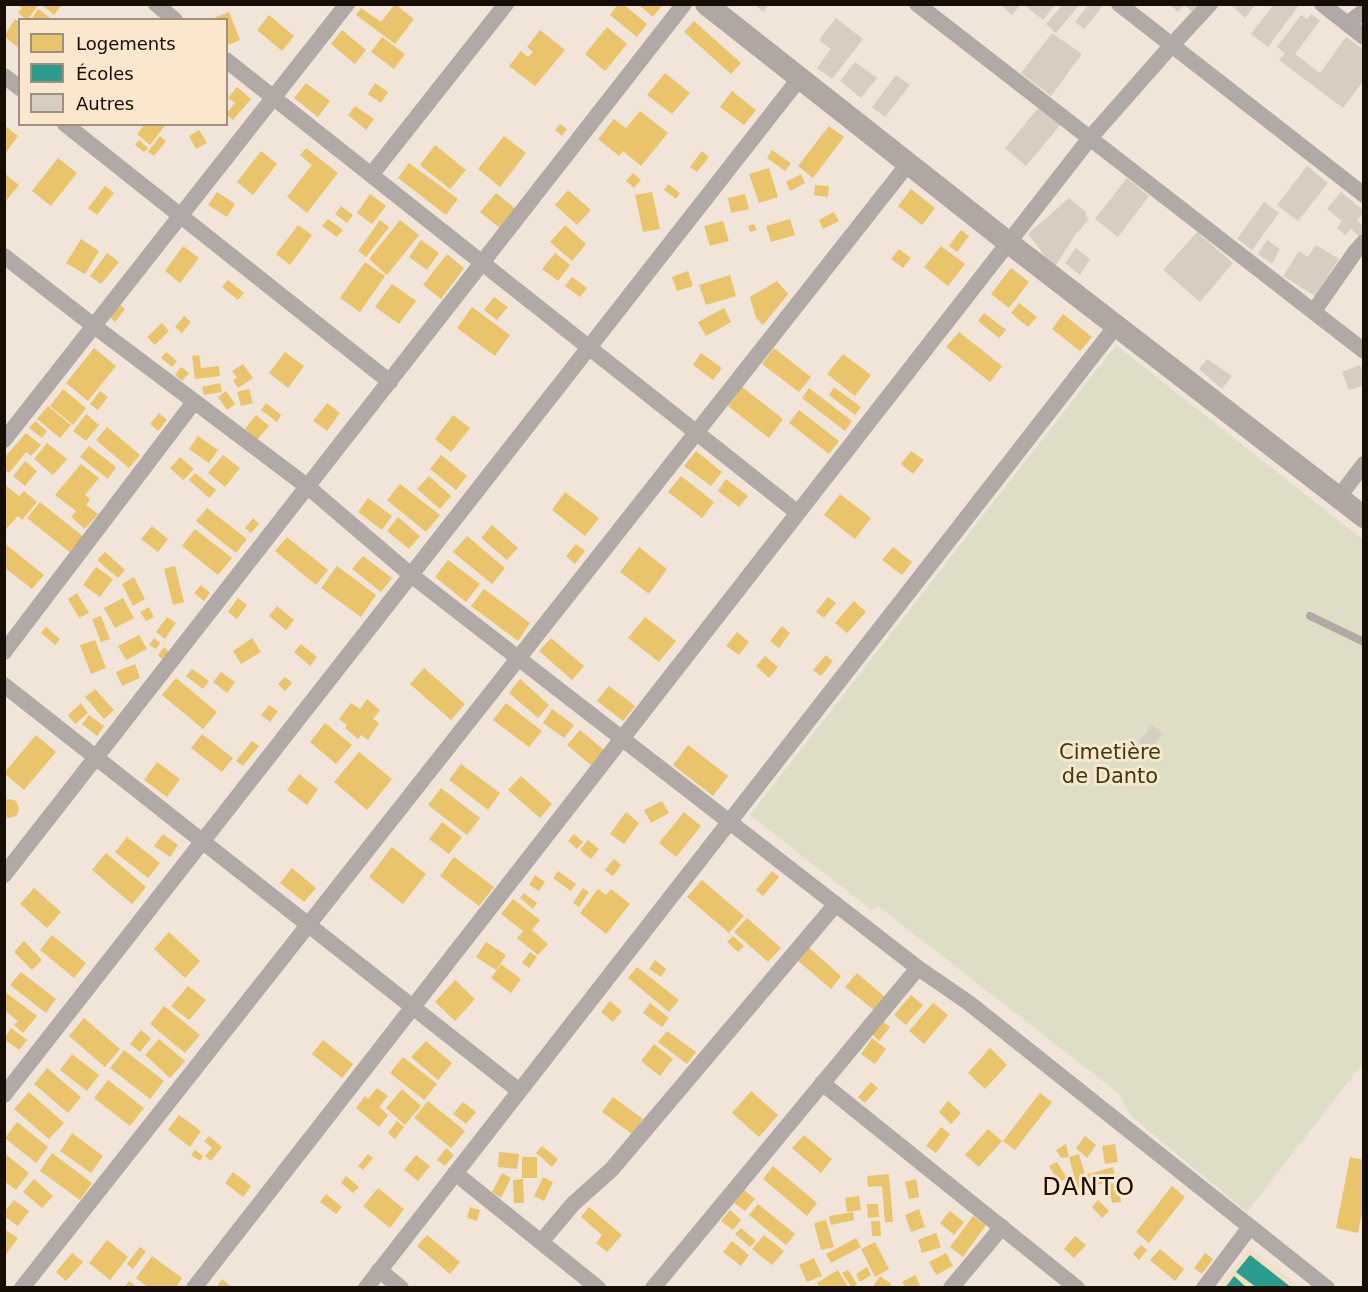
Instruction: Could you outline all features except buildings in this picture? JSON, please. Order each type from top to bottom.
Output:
[{"type":"street","points":[[4,440],[347,4]]},
{"type":"street","points":[[371,175],[506,4]]},
{"type":"street","points":[[4,875],[684,4]]},
{"type":"street","points":[[706,4],[1009,243],[1364,517]]},
{"type":"street","points":[[917,4],[1364,351]]},
{"type":"street","points":[[1119,4],[1364,195]]},
{"type":"street","points":[[194,1287],[1090,138],[1210,4]]},
{"type":"street","points":[[1322,4],[1364,37]]},
{"type":"street","points":[[160,6],[173,18]]},
{"type":"street","points":[[1347,24],[1364,12]]},
{"type":"street","points":[[228,62],[798,513]]},
{"type":"street","points":[[4,76],[18,86]]},
{"type":"street","points":[[4,1095],[799,79]]},
{"type":"street","points":[[68,126],[390,382]]},
{"type":"street","points":[[22,1287],[908,164]]},
{"type":"street","points":[[1314,311],[1364,242]]},
{"type":"street","points":[[4,256],[308,487],[411,575],[918,968],[978,1010],[1327,1287]]},
{"type":"street","points":[[366,1287],[1116,326]]},
{"type":"street","points":[[4,652],[194,402]]},
{"type":"street","points":[[1338,498],[1364,464]]},
{"type":"street","points":[[4,685],[518,1090]]},
{"type":"street","points":[[541,1242],[573,1204],[612,1169],[836,904]]},
{"type":"street","points":[[653,1287],[918,968]]},
{"type":"street","points":[[822,1083],[1077,1287]]},
{"type":"street","points":[[455,1173],[598,1287]]},
{"type":"street","points":[[951,1287],[1002,1227]]},
{"type":"street","points":[[1204,1287],[1250,1227]]},
{"type":"street","points":[[379,1270],[401,1287]]},
{"type":"lane","points":[[1310,616],[1364,642]]},
{"type":"shaded area","points":[[1250,1248],[1301,1287],[1218,1288]]},
{"type":"green space","name":"Cimetière de Danto","points":[[1116,345],[1363,540],[1363,1063],[1247,1212],[1131,1116],[1118,1093],[878,906],[871,910],[750,815]]},
{"type":"district","name":"DANTO","points":[[1089,1189]]}]
